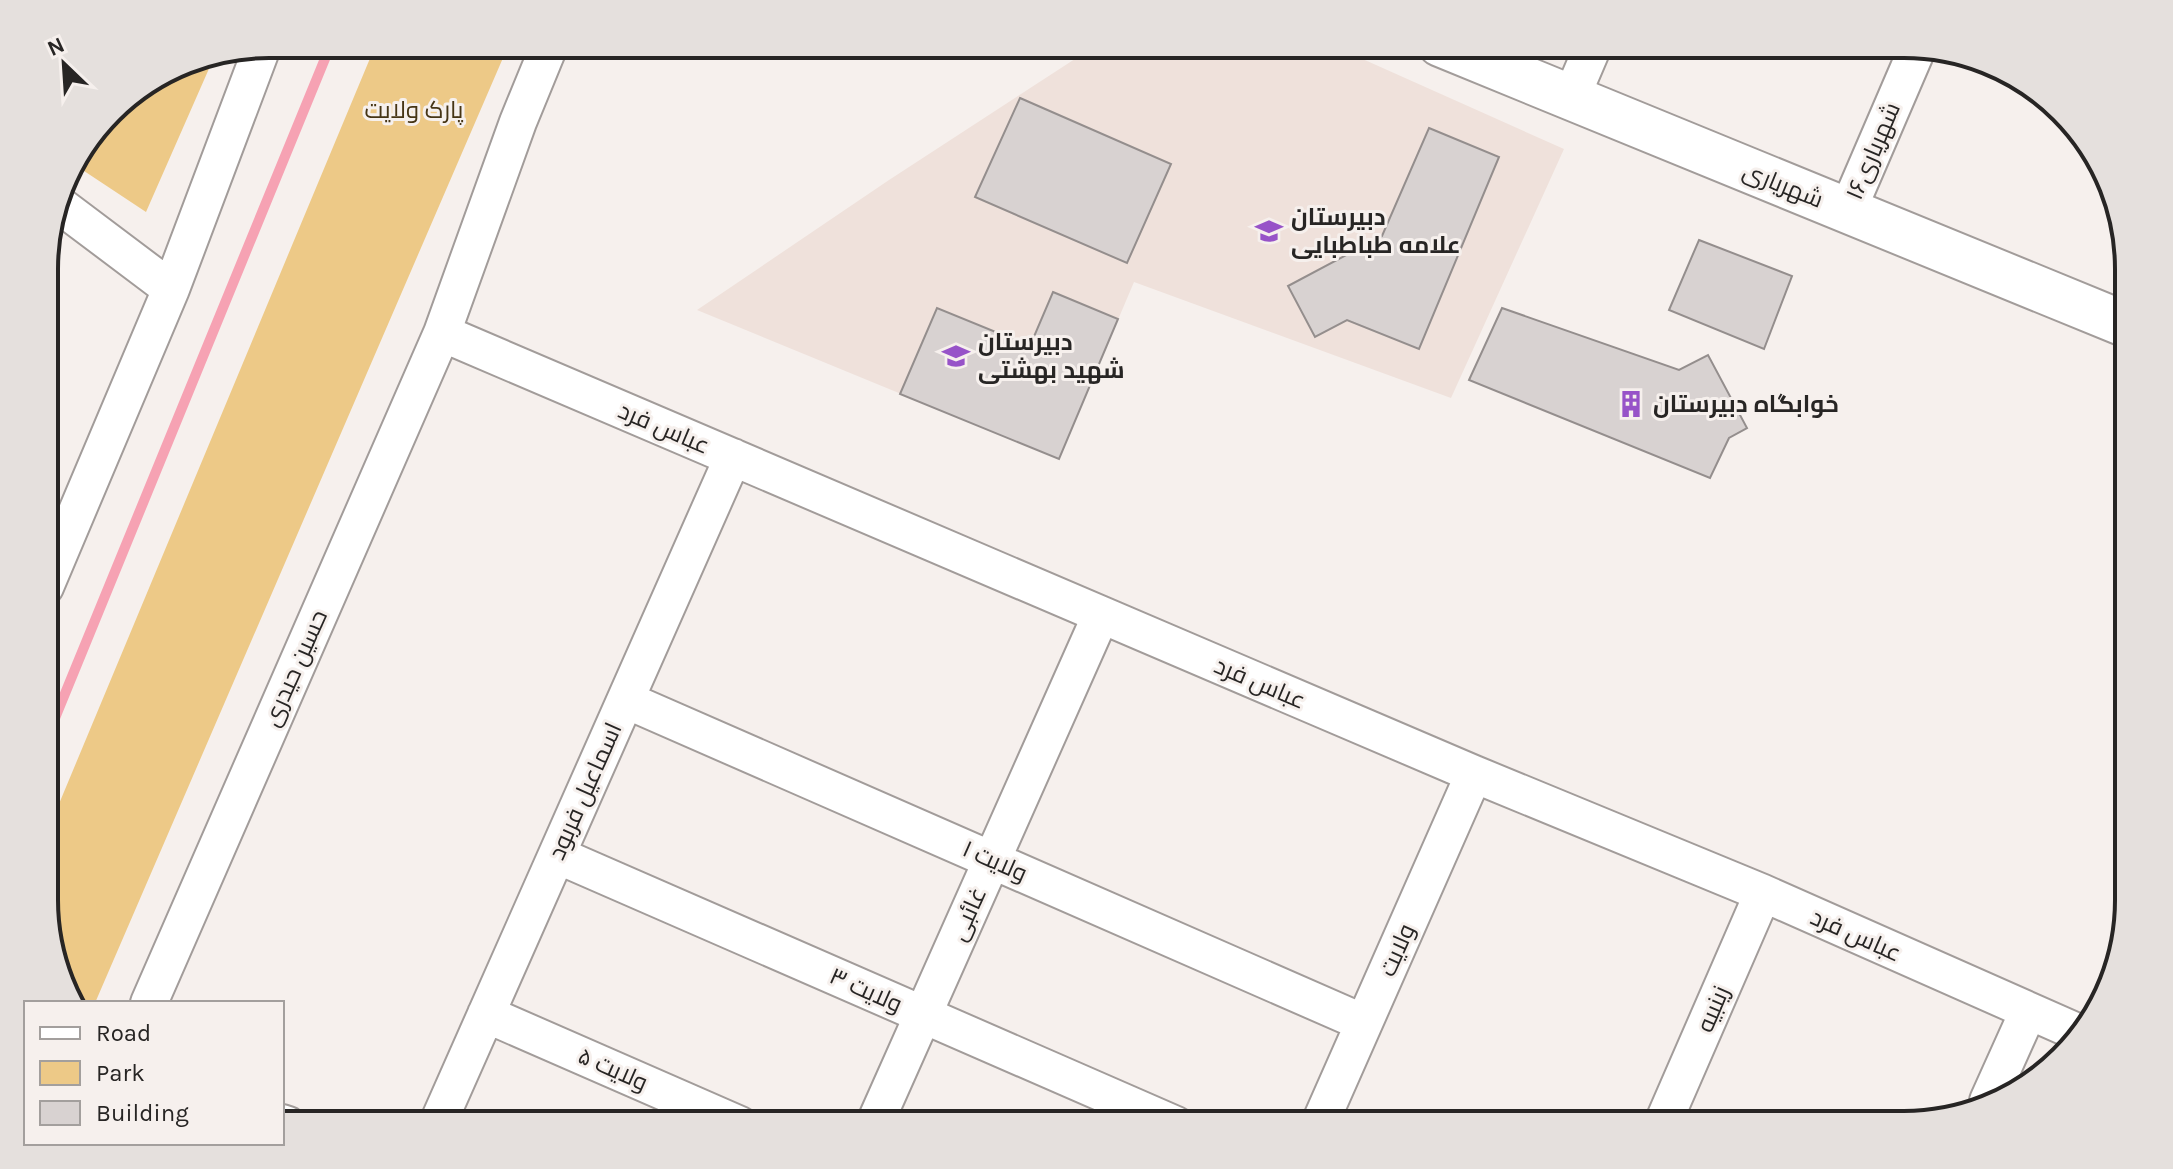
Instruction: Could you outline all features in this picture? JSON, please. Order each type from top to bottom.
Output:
[{"type":"main road","name":"شهریاری","points":[[1474,58],[2115,320]]},
{"type":"street","name":"حسین حیدری","points":[[150,1001],[442,333],[544,58]]},
{"type":"street","points":[[1571,98],[1588,58]]},
{"type":"street","name":"شهریاری۱۶","points":[[1847,212],[1913,58]]},
{"type":"street","points":[[58,556],[171,289],[258,59]]},
{"type":"street","points":[[66,210],[171,289]]},
{"type":"street","name":"عباس فرد","points":[[442,333],[1474,774],[1763,893],[2070,1029]]},
{"type":"street","name":"اسماعیل فربود","points":[[443,1111],[733,457]]},
{"type":"street","name":"غائبی","points":[[880,1111],[1101,615]]},
{"type":"street","name":"ولایت ۱","points":[[626,700],[1364,1023]]},
{"type":"street","name":"ولایت","points":[[1325,1111],[1474,774]]},
{"type":"street","name":"ولایت ۳","points":[[557,855],[1144,1111]]},
{"type":"street","name":"زینبیه","points":[[1668,1111],[1763,893]]},
{"type":"street","points":[[1992,1091],[2028,1012]]},
{"type":"street","name":"ولایت ۵","points":[[486,1014],[708,1111]]},
{"type":"shaded area","name":"دبیرستان علامه طباطبایی","points":[[1076,58],[1360,58],[1564,149],[1451,398],[1134,282],[1059,459],[697,310]]},
{"type":"green space","name":"پارک ولایت","points":[[370,58],[503,58],[96,1001],[84,1001],[80,994],[62,941],[58,900],[58,806]]},
{"type":"green space","points":[[210,67],[146,212],[83,170],[102,140],[130,110],[163,86]]},
{"type":"building","points":[[1020,98],[1171,164],[1127,263],[975,197]]},
{"type":"building","points":[[1429,128],[1499,157],[1419,349],[1347,320],[1315,337],[1288,286],[1382,236]]},
{"type":"building","points":[[1699,240],[1792,276],[1764,349],[1669,310]]},
{"type":"building","points":[[1053,292],[1118,319],[1059,459],[900,394],[937,308],[1030,346]]},
{"type":"building","name":"خوابگاه دبیرستان","points":[[1502,308],[1679,370],[1708,355],[1747,428],[1729,438],[1710,478],[1469,380]]},
{"type":"waterway","points":[[58,711],[325,58]]},
{"type":"place","name":"دبیرستان علامه طباطبایی","points":[[1269,231]]},
{"type":"place","name":"دبیرستان شهید بهشتی","points":[[956,356]]},
{"type":"place","name":"خوابگاه دبیرستان","points":[[1631,404]]}]
